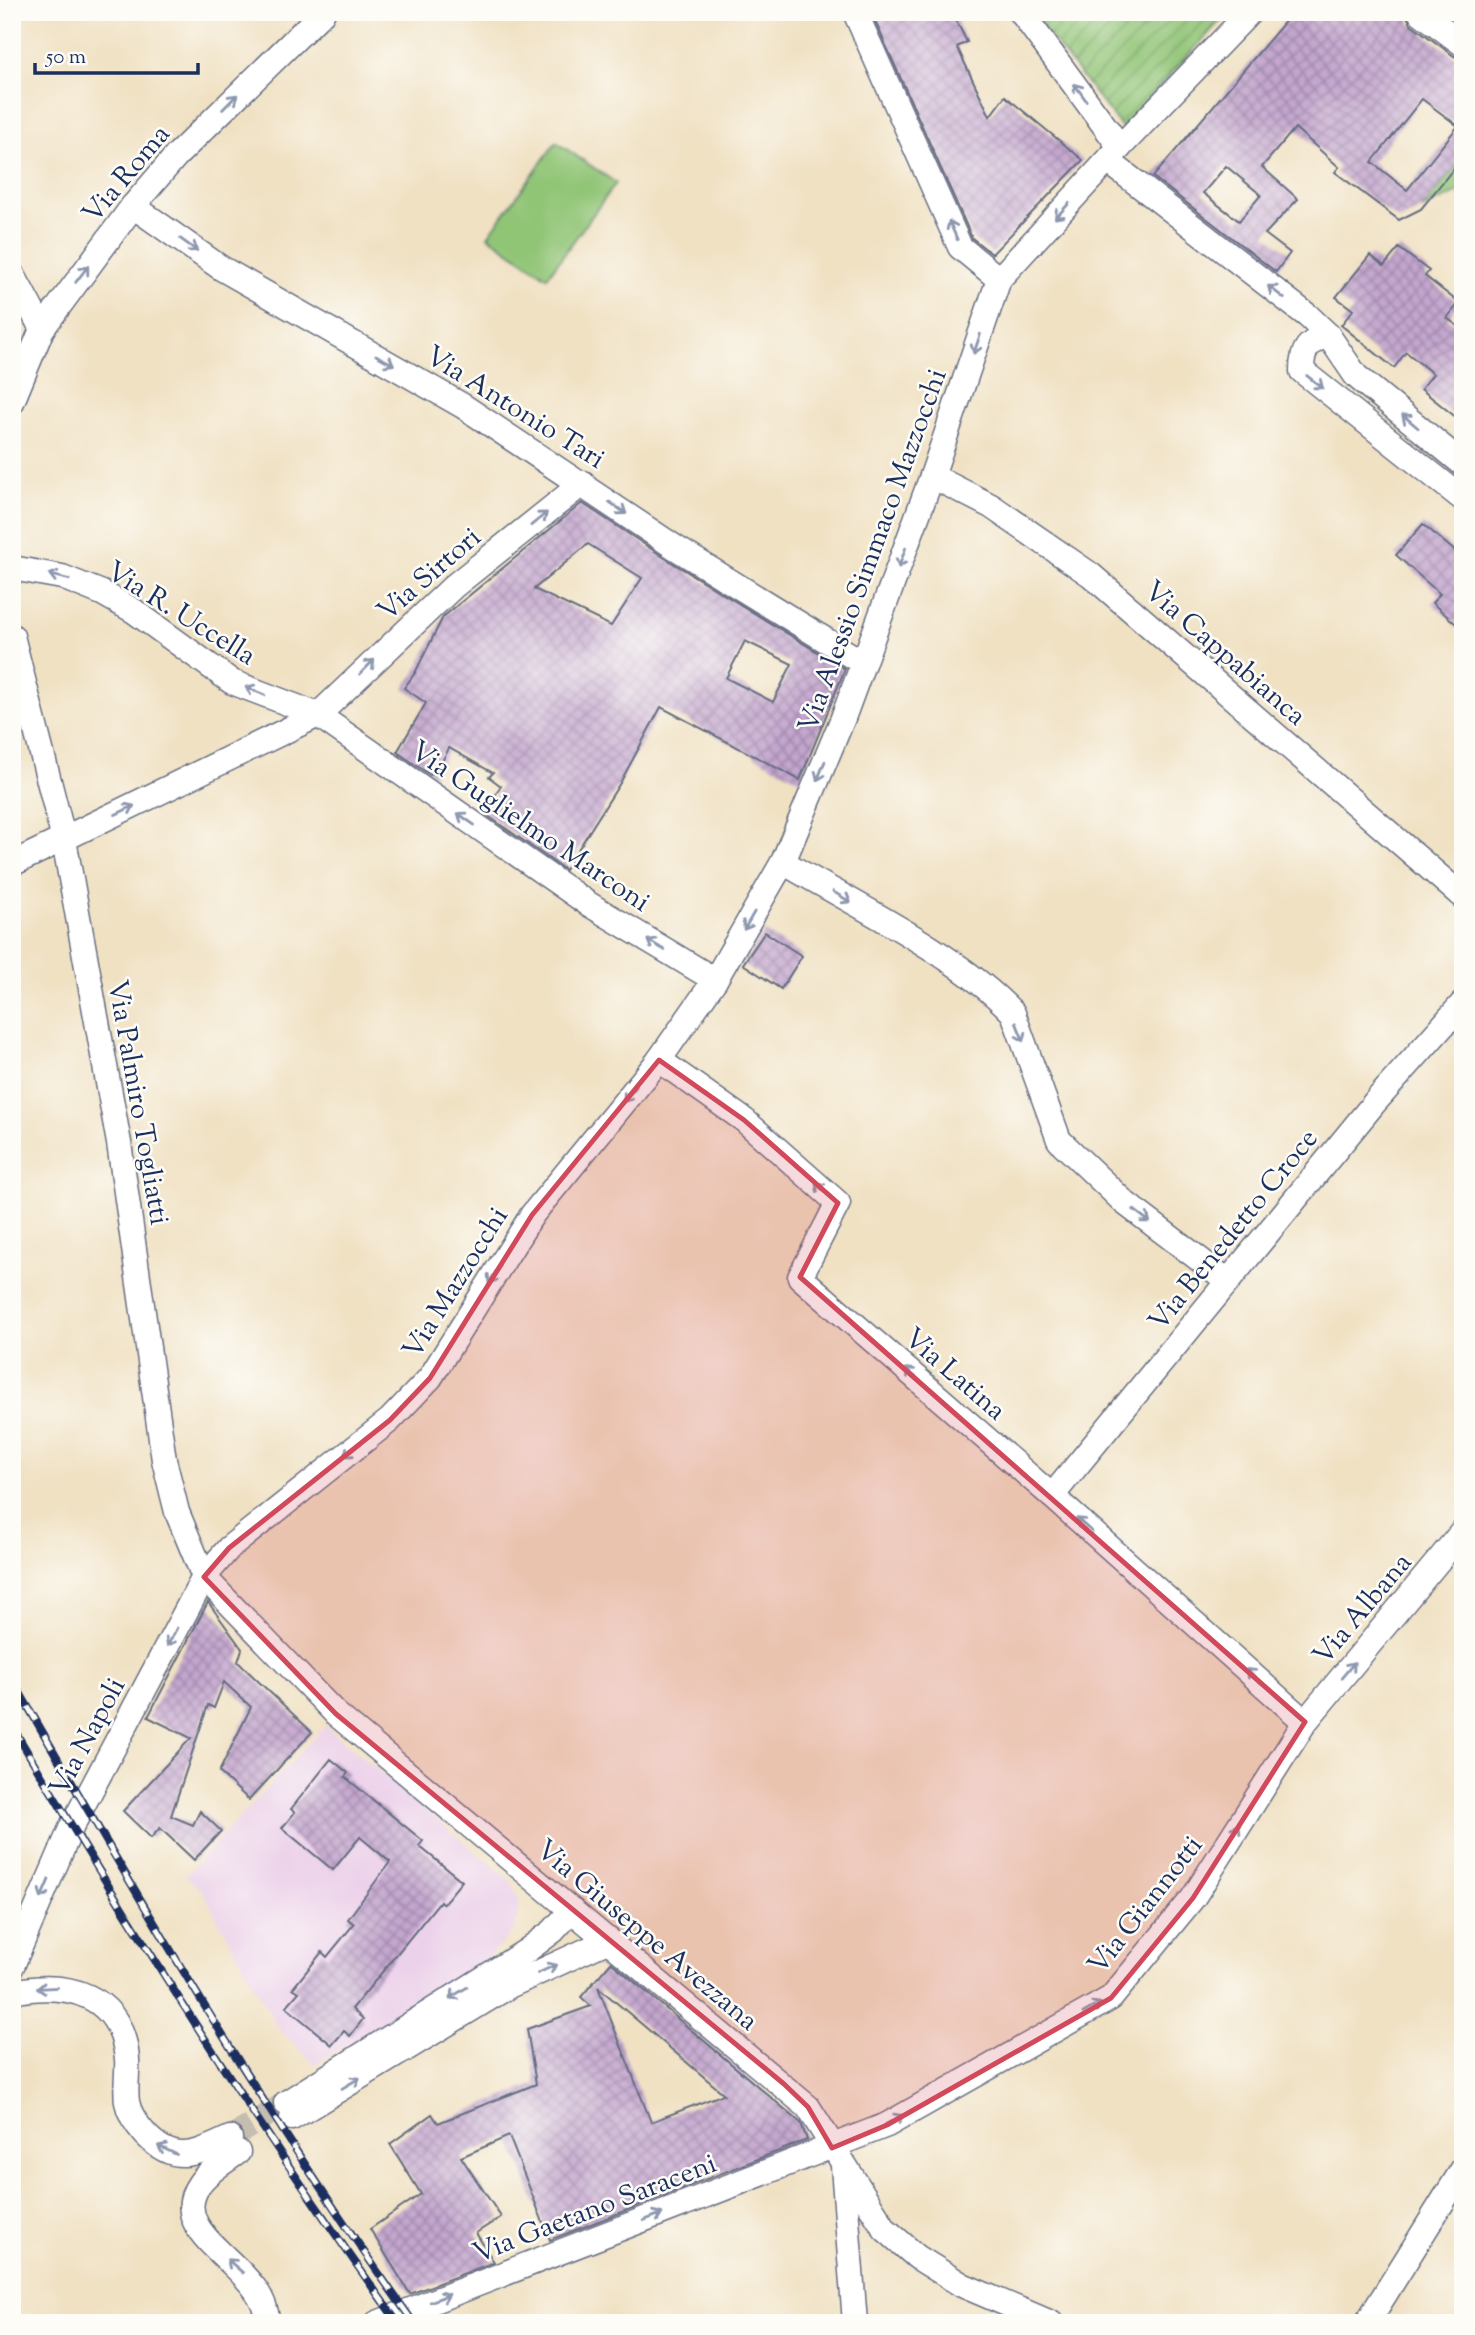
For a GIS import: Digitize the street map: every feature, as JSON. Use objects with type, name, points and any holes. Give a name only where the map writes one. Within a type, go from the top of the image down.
[{"type":"street","name":"Via Roma","points":[[12,401],[41,329],[133,206],[176,156],[323,12]]},
{"type":"street","points":[[855,12],[960,247],[999,279]]},
{"type":"street","points":[[1021,12],[1114,154],[1328,335],[1356,376],[1463,464]]},
{"type":"street","name":"Via Alessio Simmaco Mazzocchi","points":[[715,980],[783,862],[863,663],[932,475],[999,279],[1114,154],[1251,12]]},
{"type":"street","points":[[1420,12],[1463,44]]},
{"type":"street","name":"Via Antonio Tari","points":[[133,206],[221,268],[453,399],[583,483],[676,548],[863,663]]},
{"type":"street","points":[[12,273],[41,329]]},
{"type":"street","points":[[1328,335],[1312,341],[1302,353],[1302,372],[1463,499]]},
{"type":"street","name":"Via Cappabianca","points":[[932,475],[991,506],[1091,575],[1463,897]]},
{"type":"street","name":"Via Sirtori","points":[[12,864],[318,715],[454,586],[583,483]]},
{"type":"street","name":"Via R. Uccella","points":[[12,568],[62,577],[102,593],[134,611],[232,682],[318,715]]},
{"type":"street","name":"Via Palmiro Togliatti","points":[[12,636],[64,840],[119,1143],[164,1460],[177,1512],[204,1577]]},
{"type":"street","name":"Via Guglielmo Marconi","points":[[318,715],[587,903],[715,980]]},
{"type":"street","points":[[783,862],[932,950],[999,998],[1013,1013],[1059,1140],[1125,1203],[1228,1281]]},
{"type":"street","name":"Via Mazzocchi","points":[[204,1577],[229,1548],[390,1420],[430,1378],[532,1215],[659,1060],[715,980]]},
{"type":"street","name":"Via Benedetto Croce","points":[[1052,1496],[1376,1102],[1463,1003]]},
{"type":"street","name":"Via Latina","points":[[659,1060],[744,1120],[838,1203],[800,1277],[1052,1496],[1305,1722]]},
{"type":"street","name":"Via Albana","points":[[1305,1722],[1463,1531]]},
{"type":"street","name":"Via Giuseppe Avezzana","points":[[204,1577],[336,1714],[784,2084],[808,2107],[885,2229],[917,2257],[962,2285],[1051,2323]]},
{"type":"street","name":"Via Napoli","points":[[12,1966],[72,1826],[204,1577]]},
{"type":"street","name":"Via Giannotti","points":[[837,2156],[1111,1998],[1193,1898],[1305,1722]]},
{"type":"street","points":[[572,1910],[553,1931],[525,1952],[289,2111],[511,1985],[609,1940]]},
{"type":"street","points":[[12,1992],[58,1987],[77,1990],[98,2002],[112,2018],[123,2039],[127,2060],[127,2105],[139,2127],[154,2144],[170,2154],[183,2155],[234,2145],[201,2182],[193,2198],[193,2215],[212,2247],[251,2280],[261,2296],[267,2313],[267,2323]]},
{"type":"street","points":[[837,2156],[855,2323]]},
{"type":"street","name":"Via Gaetano Saraceni","points":[[377,2323],[837,2156]]},
{"type":"street","points":[[1367,2323],[1463,2169]]},
{"type":"highlighted area","points":[[659,1060],[744,1120],[838,1203],[800,1277],[1305,1722],[1193,1898],[1111,1998],[887,2125],[832,2148],[808,2107],[784,2084],[336,1714],[204,1577],[229,1548],[390,1420],[430,1378],[532,1215]]},
{"type":"shaded area","points":[[325,1726],[512,1882],[519,1899],[519,1916],[512,1933],[480,1965],[315,2064],[278,2028],[202,1890],[185,1876]]},
{"type":"green space","points":[[1031,12],[1228,12],[1122,128]]},
{"type":"green space","points":[[556,142],[616,183],[547,277],[488,236]]},
{"type":"green space","points":[[1463,157],[1463,190],[1421,209]]},
{"type":"building","points":[[871,12],[952,12],[967,42],[957,47],[990,116],[1005,96],[1083,160],[992,254],[972,238]]},
{"type":"building","points":[[1293,12],[1405,12],[1411,24],[1454,56],[1463,59],[1463,157],[1421,209],[1399,220],[1335,172],[1339,167],[1295,128],[1262,167],[1298,199],[1265,234],[1290,253],[1276,272],[1153,177]],"holes":[[[1422,99],[1458,126],[1407,190],[1372,162]],[[1226,166],[1261,195],[1239,221],[1203,193]]]},
{"type":"building","points":[[1399,248],[1429,271],[1425,276],[1459,303],[1447,318],[1463,330],[1463,423],[1421,389],[1433,374],[1406,352],[1394,368],[1341,325],[1353,310],[1336,297],[1370,255],[1384,266]]},
{"type":"building","points":[[582,503],[668,560],[845,669],[800,780],[661,707],[620,783],[565,870],[484,813],[501,786],[489,777],[493,773],[449,748],[436,773],[430,775],[397,752],[426,703],[404,688],[415,673],[443,617]],"holes":[[[588,544],[642,578],[611,626],[534,589]],[[745,641],[792,664],[773,702],[726,678]]]},
{"type":"building","points":[[1423,524],[1463,558],[1463,630],[1432,603],[1440,594],[1396,555]]},
{"type":"building","points":[[765,932],[802,956],[781,989],[743,964]]},
{"type":"building","points":[[208,1602],[242,1649],[238,1662],[312,1732],[249,1800],[219,1772],[251,1707],[224,1682],[214,1708],[208,1705],[171,1816],[193,1825],[200,1811],[221,1831],[194,1860],[160,1828],[151,1838],[123,1811],[191,1738],[148,1717]]},
{"type":"building","points":[[331,1759],[348,1773],[345,1777],[423,1841],[419,1846],[462,1881],[443,1904],[440,1901],[352,2009],[363,2019],[350,2036],[344,2031],[332,2045],[286,2007],[299,1992],[293,1988],[322,1952],[327,1957],[354,1924],[348,1919],[390,1862],[360,1837],[333,1870],[282,1828],[295,1812],[291,1809]]},
{"type":"building","points":[[611,1962],[801,2123],[807,2140],[550,2240],[509,2136],[461,2157],[501,2217],[476,2233],[494,2262],[410,2294],[370,2229],[421,2194],[390,2144],[432,2114],[438,2123],[536,2084],[527,2029],[591,2006],[581,1997]],"holes":[[[598,1987],[724,2094],[651,2122]]]},
{"type":"tunnel","points":[[230,2138],[286,2103]]},
{"type":"railway","points":[[12,1679],[107,1843],[255,2087],[306,2167],[414,2323]]},
{"type":"railway","points":[[12,1726],[198,2029],[296,2177],[398,2323]]}]
